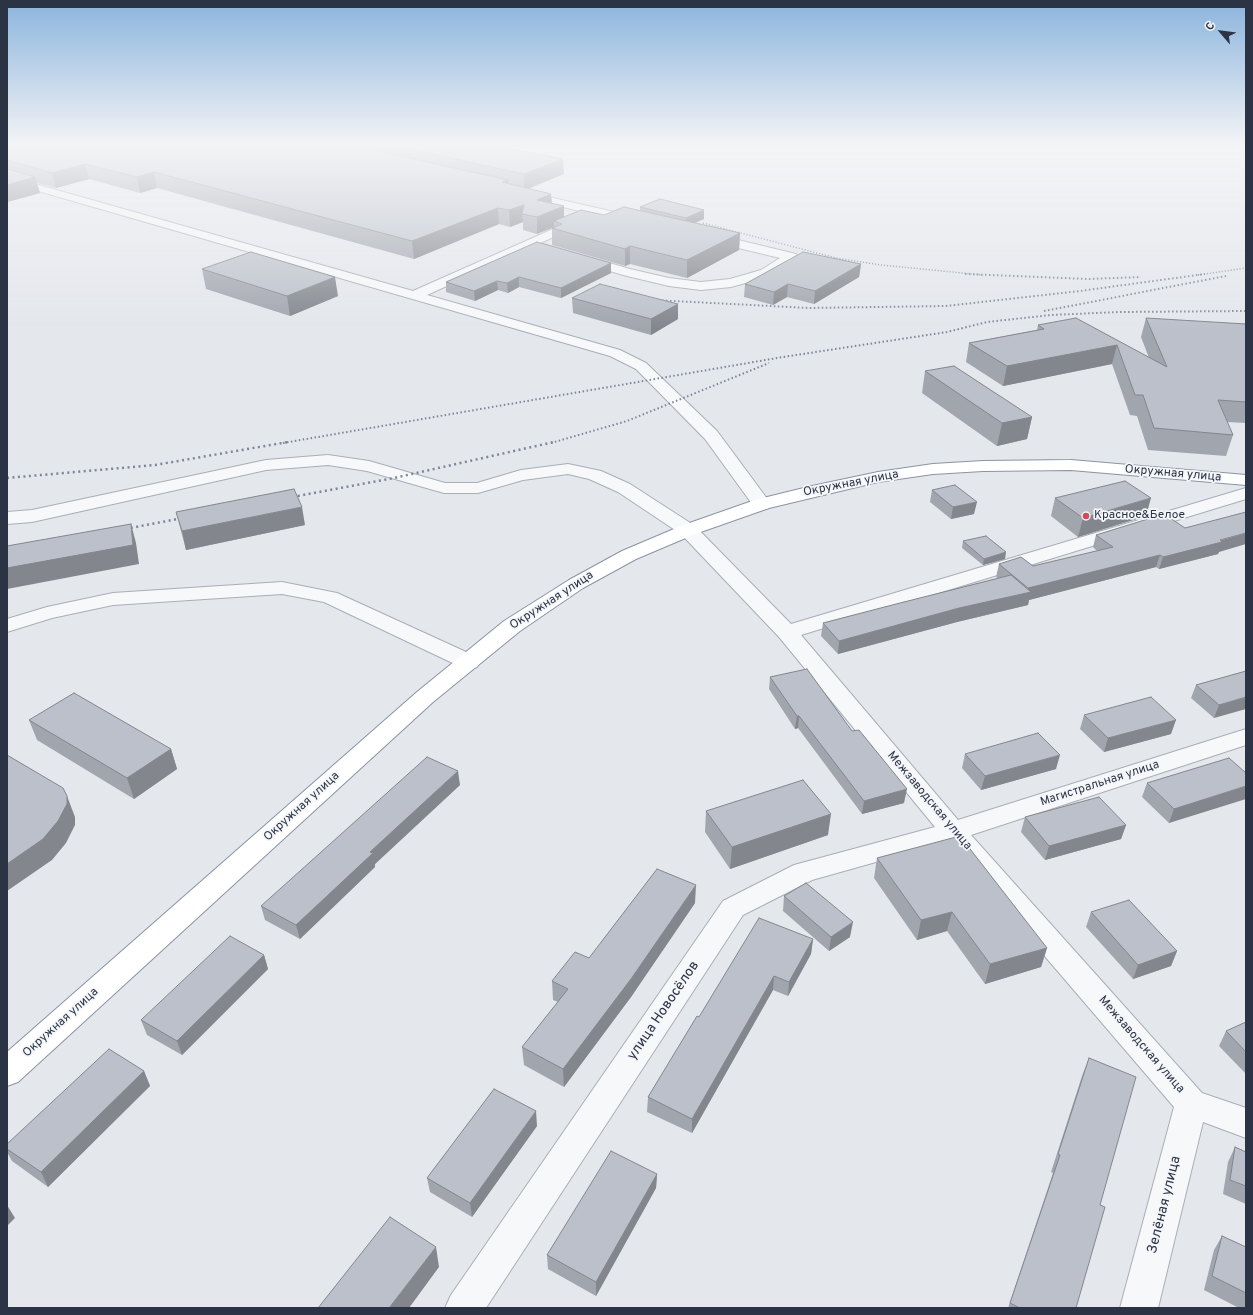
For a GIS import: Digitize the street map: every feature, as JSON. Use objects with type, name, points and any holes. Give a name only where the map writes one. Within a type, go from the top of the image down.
[{"type":"highway","name":"Окружная улица","points":[[7,1072],[425,697],[512,626],[576,584],[629,555],[688,530],[762,504],[812,491],[878,477],[933,469],[983,466],[1071,465],[1246,480]]},
{"type":"street","points":[[103,206],[615,353],[641,366],[711,435],[762,504]]},
{"type":"street","points":[[576,206],[646,223]]},
{"type":"street","points":[[415,295],[600,212]]},
{"type":"street","points":[[529,244],[626,272],[669,282],[701,286],[731,283],[766,273],[792,257],[700,235]]},
{"type":"street","name":"Межзаводская улица","points":[[7,518],[47,513],[266,465],[328,460],[369,466],[444,488],[478,488],[521,475],[568,469],[595,474],[624,488],[688,530],[787,632],[953,831],[1191,1103],[1246,1123]]},
{"type":"street","points":[[787,632],[1246,493]]},
{"type":"street","points":[[7,626],[47,613],[113,599],[282,588],[330,597],[469,662]]},
{"type":"street","name":"Магистральная улица","points":[[953,831],[1246,737]]},
{"type":"street","name":"улица Новосёлов","points":[[464,1308],[733,908],[804,872],[953,831]]},
{"type":"street","name":"Зелёная улица","points":[[1140,1308],[1191,1103]]},
{"type":"building","points":[[283,206],[520,206],[509,210],[498,208],[412,241]]},
{"type":"building","points":[[524,206],[563,206],[537,217],[522,214]]},
{"type":"building","points":[[689,206],[704,210],[686,218],[640,207]]},
{"type":"building","points":[[624,207],[740,233],[687,260],[630,246],[625,249],[552,228],[562,224],[554,221],[581,210],[604,215]]},
{"type":"building","points":[[537,242],[611,263],[561,288],[519,277],[507,283],[497,281],[474,291],[446,282]]},
{"type":"building","points":[[251,252],[335,277],[287,296],[202,269]]},
{"type":"building","points":[[803,252],[861,264],[815,291],[788,284],[774,292],[745,284]]},
{"type":"building","points":[[600,284],[678,304],[651,319],[572,298]]},
{"type":"building","points":[[1076,318],[1167,367],[1146,318],[1246,324],[1246,402],[1218,400],[1233,435],[1154,428],[1143,395],[1135,395],[1117,345],[1007,366],[969,343],[1044,329],[1038,325]]},
{"type":"building","points":[[954,366],[1032,417],[1002,423],[925,371]]},
{"type":"building","points":[[1125,481],[1151,498],[1083,518],[1055,498]]},
{"type":"building","points":[[955,485],[977,502],[953,507],[932,490]]},
{"type":"building","points":[[294,489],[302,507],[182,531],[176,512]]},
{"type":"building","points":[[1246,512],[1246,533],[1220,540],[1222,542],[1163,557],[1160,555],[1028,588],[999,564],[1021,557],[1033,566],[1113,547],[1096,535],[1164,514],[1185,528]]},
{"type":"building","points":[[131,524],[133,545],[7,568],[7,546]]},
{"type":"building","points":[[986,536],[1006,552],[984,559],[963,541]]},
{"type":"building","points":[[1011,575],[1031,592],[959,608],[839,641],[823,623],[900,603]]},
{"type":"building","points":[[807,669],[852,731],[859,730],[907,789],[864,801],[799,716],[797,716],[770,677]]},
{"type":"building","points":[[1246,671],[1246,697],[1219,705],[1196,685]]},
{"type":"building","points":[[74,693],[171,749],[127,778],[29,720]]},
{"type":"building","points":[[1151,697],[1176,720],[1108,738],[1084,715]]},
{"type":"building","points":[[1038,733],[1060,755],[985,776],[965,754]]},
{"type":"building","points":[[7,755],[63,788],[67,796],[67,804],[58,821],[43,839],[7,864]]},
{"type":"building","points":[[427,757],[458,771],[370,852],[373,853],[296,925],[261,906]]},
{"type":"building","points":[[1229,758],[1246,773],[1246,786],[1174,809],[1147,783]]},
{"type":"building","points":[[803,780],[831,814],[732,847],[706,811]]},
{"type":"building","points":[[1099,797],[1126,825],[1049,846],[1025,817]]},
{"type":"building","points":[[960,836],[1047,948],[990,964],[952,912],[921,920],[877,858]]},
{"type":"building","points":[[657,869],[696,885],[631,979],[563,1069],[522,1047],[568,989],[552,981],[575,952],[589,958]]},
{"type":"building","points":[[806,883],[853,922],[831,937],[784,896]]},
{"type":"building","points":[[1129,900],[1177,951],[1138,965],[1091,912]]},
{"type":"building","points":[[759,918],[813,939],[789,982],[774,976],[692,1119],[648,1097]]},
{"type":"building","points":[[230,936],[264,955],[177,1041],[141,1020]]},
{"type":"building","points":[[1246,1022],[1246,1052],[1226,1031]]},
{"type":"building","points":[[109,1049],[144,1071],[41,1172],[7,1149],[7,1144]]},
{"type":"building","points":[[1089,1058],[1136,1077],[1100,1205],[1105,1207],[1076,1308],[1020,1308],[1010,1303],[1060,1155],[1058,1154]]},
{"type":"building","points":[[494,1089],[536,1111],[470,1203],[427,1178]]},
{"type":"building","points":[[1235,1147],[1246,1152],[1246,1186],[1230,1180]]},
{"type":"building","points":[[611,1151],[657,1174],[596,1282],[547,1255]]},
{"type":"building","points":[[390,1217],[436,1247],[389,1308],[318,1308]]},
{"type":"building","points":[[1222,1236],[1246,1247],[1246,1293],[1212,1276]]},
{"type":"railway","points":[[703,223],[836,258],[881,265],[978,275]]},
{"type":"railway","points":[[1203,274],[1246,268]]},
{"type":"railway","points":[[965,274],[978,275]]},
{"type":"railway","points":[[654,300],[809,308],[946,306],[1080,291],[1203,274]]},
{"type":"railway","points":[[1198,275],[1203,274]]},
{"type":"railway","points":[[978,275],[1088,279],[1141,277]]},
{"type":"railway","points":[[978,275],[983,275]]},
{"type":"railway","points":[[1044,311],[1226,276]]},
{"type":"railway","points":[[283,443],[783,357],[947,332],[987,322],[1051,315],[1119,312],[1246,311]]},
{"type":"railway","points":[[551,443],[627,421],[769,363]]},
{"type":"railway","points":[[7,478],[155,465],[288,442]]},
{"type":"railway","points":[[287,498],[394,478],[554,442]]},
{"type":"railway","points":[[120,530],[188,517]]},
{"type":"place","name":"Красное&Белое","points":[[1086,516]]}]
